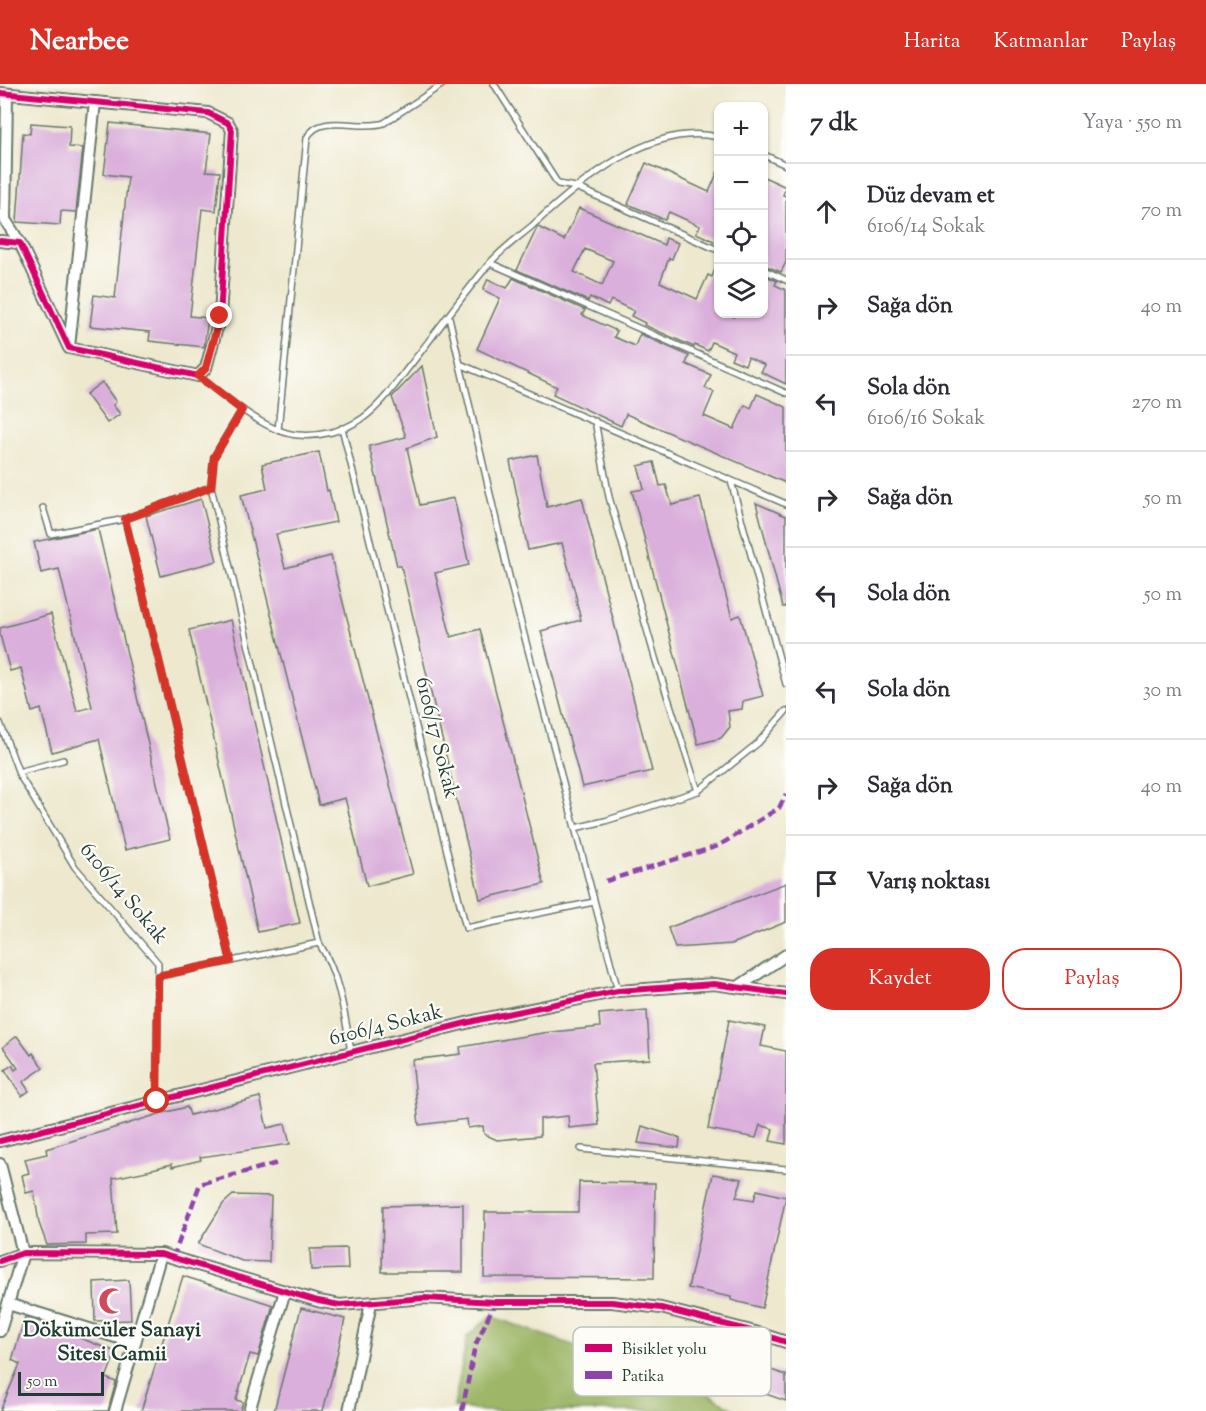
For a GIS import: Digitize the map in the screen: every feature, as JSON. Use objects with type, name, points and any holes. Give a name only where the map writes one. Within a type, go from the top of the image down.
[{"type":"street","points":[[3,93],[208,113],[228,123],[232,130],[220,316],[206,368],[198,376],[69,348],[20,243],[2,216],[3,93]]},
{"type":"street","points":[[69,348],[94,102]]},
{"type":"street","points":[[0,241],[20,243]]},
{"type":"street","points":[[738,987],[786,955]]},
{"type":"street","name":"6106/4 Sokak","points":[[0,1141],[478,1020],[618,991],[714,984],[786,994]]},
{"type":"street","points":[[0,1164],[23,1254],[0,1332]]},
{"type":"street","points":[[0,1261],[23,1254],[161,1254],[340,1305],[424,1298],[495,1302],[612,1302],[661,1308],[735,1327]]},
{"type":"street","points":[[115,1411],[161,1254]]},
{"type":"street","points":[[249,1411],[285,1291]]},
{"type":"street","points":[[349,1411],[371,1303]]},
{"type":"street","points":[[8,1304],[135,1342]]},
{"type":"street","points":[[771,1337],[786,1342]]},
{"type":"lane","points":[[278,430],[307,138],[312,129],[323,124],[374,125],[384,123],[443,84]]},
{"type":"lane","points":[[494,84],[551,176],[562,186],[576,187],[714,248]]},
{"type":"lane","points":[[198,376],[242,410],[278,430],[296,435],[320,435],[342,429],[363,418],[384,399],[490,262],[576,187],[609,164],[647,145],[688,134],[714,137]]},
{"type":"lane","points":[[766,156],[786,165]]},
{"type":"lane","points":[[490,262],[786,393]]},
{"type":"lane","points":[[768,272],[786,280]]},
{"type":"lane","points":[[449,316],[512,589],[618,991]]},
{"type":"lane","points":[[460,364],[786,504]]},
{"type":"lane","points":[[242,410],[214,457],[211,487],[319,943],[327,955],[334,975],[345,1014],[351,1052]]},
{"type":"lane","points":[[595,421],[613,508],[656,661],[698,790]]},
{"type":"lane","name":"6106/17 Sokak","points":[[342,429],[466,928],[594,902]]},
{"type":"lane","points":[[731,481],[786,684]]},
{"type":"lane","points":[[43,508],[51,534],[125,519],[211,487]]},
{"type":"lane","points":[[125,519],[231,961]]},
{"type":"lane","points":[[575,828],[605,821],[698,790],[758,743],[786,711]]},
{"type":"lane","name":"6106/14 Sokak","points":[[0,723],[18,772],[75,867],[158,963],[157,1101]]},
{"type":"lane","points":[[18,772],[63,760]]},
{"type":"lane","points":[[158,976],[319,943]]},
{"type":"lane","points":[[581,1149],[786,1169]]},
{"type":"green space","points":[[490,1316],[573,1345],[573,1396],[712,1396],[736,1411],[484,1411],[454,1407],[467,1337]]},
{"type":"building","points":[[31,123],[70,126],[69,147],[83,148],[76,212],[61,211],[60,225],[17,222],[23,133],[30,134]]},
{"type":"building","points":[[110,123],[211,134],[206,171],[220,172],[216,211],[202,209],[190,316],[208,318],[204,347],[149,341],[150,332],[90,326],[94,295],[115,298],[128,177],[104,174]]},
{"type":"building","points":[[646,163],[709,192],[714,180],[714,241],[696,233],[700,226],[669,212],[665,220],[628,204]]},
{"type":"building","points":[[768,179],[786,187],[783,195],[786,196],[786,262],[781,272],[768,267]]},
{"type":"building","points":[[579,208],[664,245],[666,238],[678,243],[672,259],[669,258],[660,282],[697,299],[708,275],[712,277],[714,272],[714,318],[768,318],[768,277],[777,281],[775,285],[786,290],[786,384],[761,372],[765,365],[748,357],[745,365],[731,359],[734,352],[712,342],[708,351],[695,345],[694,347],[644,325],[645,323],[631,316],[634,311],[611,300],[608,306],[590,297],[588,301],[517,270],[538,227],[564,240]],"holes":[[[585,249],[613,261],[602,285],[574,272]]]},
{"type":"building","points":[[513,278],[585,310],[582,315],[617,331],[614,337],[635,346],[640,334],[689,356],[686,364],[711,375],[705,388],[714,392],[704,416],[734,429],[745,405],[751,408],[757,394],[786,407],[786,483],[626,414],[621,426],[553,394],[557,387],[477,349],[500,298],[483,290],[488,279],[507,288]]},
{"type":"building","points":[[422,366],[437,437],[407,448],[420,505],[454,498],[469,565],[435,573],[451,637],[480,629],[544,884],[480,899],[401,566],[397,566],[369,446],[406,437],[392,397]]},
{"type":"building","points":[[102,382],[116,402],[113,405],[120,414],[107,423],[86,394]]},
{"type":"building","points":[[319,452],[336,522],[276,534],[285,568],[331,556],[413,874],[367,886],[345,798],[319,805],[241,495],[267,489],[262,464]]},
{"type":"building","points":[[537,455],[547,507],[582,498],[652,771],[582,787],[541,631],[581,620],[577,600],[562,543],[528,550],[510,461]]},
{"type":"building","points":[[654,462],[660,486],[666,485],[672,505],[700,498],[732,618],[740,615],[763,696],[743,701],[742,709],[728,711],[730,727],[721,738],[698,744],[632,491],[644,489],[638,466]]},
{"type":"building","points":[[201,499],[217,561],[161,576],[146,516]]},
{"type":"building","points":[[756,503],[786,516],[786,607],[783,607]]},
{"type":"building","points":[[98,529],[170,839],[125,850],[99,739],[52,752],[41,709],[32,712],[21,668],[10,671],[0,635],[0,628],[51,614],[77,711],[92,707],[59,569],[41,573],[34,542]]},
{"type":"building","points":[[231,620],[300,923],[258,932],[189,630]]},
{"type":"building","points":[[786,883],[786,922],[732,944],[675,948],[668,928]]},
{"type":"building","points":[[647,1010],[650,1059],[593,1063],[599,1125],[569,1128],[568,1116],[540,1119],[540,1136],[497,1140],[484,1134],[483,1126],[468,1128],[467,1119],[419,1125],[412,1060],[461,1054],[460,1047],[543,1033],[600,1027],[599,1014]]},
{"type":"building","points":[[729,1020],[765,1027],[761,1046],[786,1051],[786,1144],[770,1141],[773,1129],[760,1125],[756,1138],[708,1129]]},
{"type":"building","points":[[17,1036],[43,1068],[23,1082],[29,1091],[22,1096],[5,1070],[12,1065],[15,1070],[18,1068],[3,1047]]},
{"type":"building","points":[[260,1097],[267,1128],[285,1124],[290,1144],[200,1157],[201,1160],[172,1167],[172,1164],[113,1178],[117,1234],[86,1235],[86,1244],[47,1245],[39,1223],[34,1191],[26,1193],[22,1175],[29,1173],[25,1159],[47,1154],[46,1149],[159,1114],[187,1107],[190,1115]]},
{"type":"building","points":[[642,1126],[680,1138],[679,1148],[638,1143]]},
{"type":"building","points":[[713,1174],[742,1179],[736,1197],[754,1200],[757,1190],[786,1197],[762,1308],[731,1300],[731,1297],[688,1288]]},
{"type":"building","points":[[579,1182],[655,1183],[654,1278],[484,1277],[485,1212],[578,1212]]},
{"type":"building","points":[[233,1195],[271,1196],[269,1262],[242,1261],[198,1244],[223,1204]]},
{"type":"building","points":[[463,1204],[463,1272],[382,1272],[383,1206]]},
{"type":"building","points":[[347,1248],[348,1269],[311,1270],[310,1249]]},
{"type":"building","points":[[183,1276],[273,1305],[258,1356],[250,1354],[236,1400],[243,1402],[240,1411],[141,1411]]},
{"type":"building","name":"Dökümcüler Sanayi Sitesi Camii","points":[[129,1280],[131,1320],[95,1321],[94,1282]]},
{"type":"building","points":[[301,1308],[345,1319],[333,1373],[323,1411],[274,1411]]},
{"type":"building","points":[[25,1317],[76,1333],[75,1336],[116,1352],[106,1378],[116,1382],[108,1411],[0,1411],[20,1364],[12,1360]]},
{"type":"building","points":[[771,1370],[786,1375],[786,1401],[771,1396]]},
{"type":"marked path","points":[[606,881],[718,846],[779,808],[786,794]]},
{"type":"marked path","points":[[173,1258],[200,1184],[278,1163]]},
{"type":"marked path","points":[[462,1411],[475,1346],[495,1302]]},
{"type":"cycle path","points":[[0,93],[208,113],[228,123],[232,130],[220,316],[206,368],[198,376],[69,348],[20,243],[0,241]]},
{"type":"cycle path","points":[[0,1141],[478,1020],[618,991],[714,984],[786,994]]},
{"type":"cycle path","points":[[0,1261],[23,1253],[161,1254],[318,1301],[340,1305],[424,1298],[495,1302],[612,1302],[661,1308],[735,1327]]},
{"type":"cycle path","points":[[771,1337],[786,1342]]},
{"type":"place","name":"Dökümcüler Sanayi Sitesi Camii","points":[[112,1301]]},
{"type":"route","points":[[157,1101],[158,976],[231,961],[125,519],[211,487],[214,457],[242,410],[198,376],[206,368],[220,316]]}]
